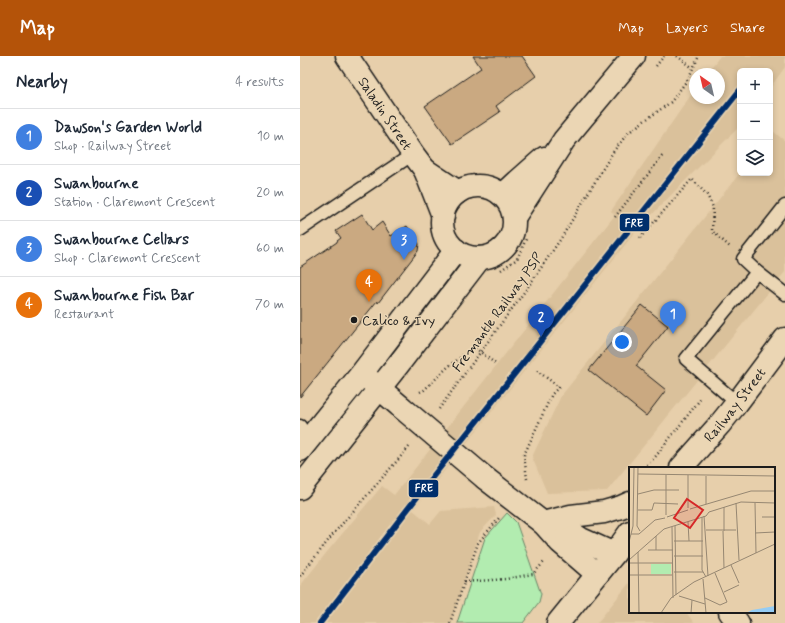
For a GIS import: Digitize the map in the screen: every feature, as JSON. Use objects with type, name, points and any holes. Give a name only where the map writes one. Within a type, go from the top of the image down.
[{"type":"main road","name":"Saladin Street","points":[[347,56],[419,162],[443,216]]},
{"type":"main road","points":[[515,216],[564,140],[634,56]]},
{"type":"main road","points":[[504,195],[564,140]]},
{"type":"main road","name":"Saladin Street","points":[[419,162],[458,192]]},
{"type":"main road","points":[[469,186],[481,186],[493,188],[504,195],[511,204],[515,216],[514,228],[510,240],[503,249],[492,256],[472,258],[463,255],[449,244],[444,235],[442,226],[443,216],[446,206],[451,198],[458,192],[469,186]]},
{"type":"main road","points":[[303,439],[362,373],[456,250]]},
{"type":"main road","points":[[300,488],[380,388],[480,258]]},
{"type":"main road","name":"Railway Street","points":[[682,467],[737,403],[785,338]]},
{"type":"main road","points":[[362,373],[380,388],[409,400],[485,478],[544,523],[560,542],[597,574]]},
{"type":"main road","points":[[544,523],[571,516],[604,512],[629,503]]},
{"type":"main road","points":[[544,523],[568,530],[581,539],[614,554]]},
{"type":"main road","points":[[558,623],[629,533]]},
{"type":"main road","points":[[731,613],[738,623]]},
{"type":"lane","points":[[300,230],[419,162]]},
{"type":"lane","points":[[785,206],[743,260],[785,294]]},
{"type":"lane","points":[[737,403],[686,359],[758,272]]},
{"type":"path","points":[[677,56],[693,68]]},
{"type":"path","name":"Fremantle Railway PSP","points":[[693,68],[699,56]]},
{"type":"path","name":"Fremantle Railway PSP","points":[[435,415],[560,240],[613,152],[628,133],[671,102],[689,77]]},
{"type":"path","points":[[615,217],[663,155]]},
{"type":"path","points":[[640,238],[692,179],[707,195],[713,207],[712,231],[743,260]]},
{"type":"path","points":[[409,400],[424,390],[448,367],[474,347],[498,365]]},
{"type":"path","points":[[527,482],[524,455],[552,394],[559,387],[536,370]]},
{"type":"path","points":[[645,467],[656,456],[714,383]]},
{"type":"path","points":[[300,576],[335,532],[411,445]]},
{"type":"path","points":[[450,623],[478,543],[514,500]]},
{"type":"path","points":[[464,582],[506,579],[533,574],[560,542]]},
{"type":"shaded area","points":[[720,56],[785,56],[785,67],[773,84],[773,68],[737,68],[737,129],[636,231],[413,510],[430,524],[441,511],[494,507],[496,515],[480,532],[450,623],[300,623],[300,586],[382,486],[394,495],[615,215],[611,211],[689,98],[689,104],[725,104],[725,68],[711,68]]},
{"type":"shaded area","points":[[774,132],[785,141],[785,272],[607,491],[547,493],[532,457],[561,396],[738,176],[773,176]]},
{"type":"shaded area","points":[[629,583],[629,613],[687,613],[694,623],[597,623]]},
{"type":"green space","points":[[507,513],[516,522],[541,594],[539,602],[523,623],[457,623],[485,538]]},
{"type":"building","points":[[473,56],[522,56],[536,76],[496,106],[500,112],[452,144],[425,106],[481,68]]},
{"type":"building","points":[[362,214],[372,230],[382,222],[391,236],[407,226],[419,244],[418,251],[378,303],[377,301],[300,397],[300,267],[337,242],[341,238],[336,231]]},
{"type":"building","points":[[642,305],[668,326],[636,366],[666,390],[646,416],[589,370]]},
{"type":"transit line","name":"FRE","points":[[320,623],[434,475],[737,94]]},
{"type":"place","name":"Swanbourne Cellars","points":[[404,260]]},
{"type":"place","name":"Swanbourne Fish Bar","points":[[369,302]]},
{"type":"place","name":"Calico & Ivy","points":[[354,320]]},
{"type":"place","name":"Dawson's Garden World","points":[[673,334]]},
{"type":"place","name":"Swanbourne","points":[[541,337]]}]
